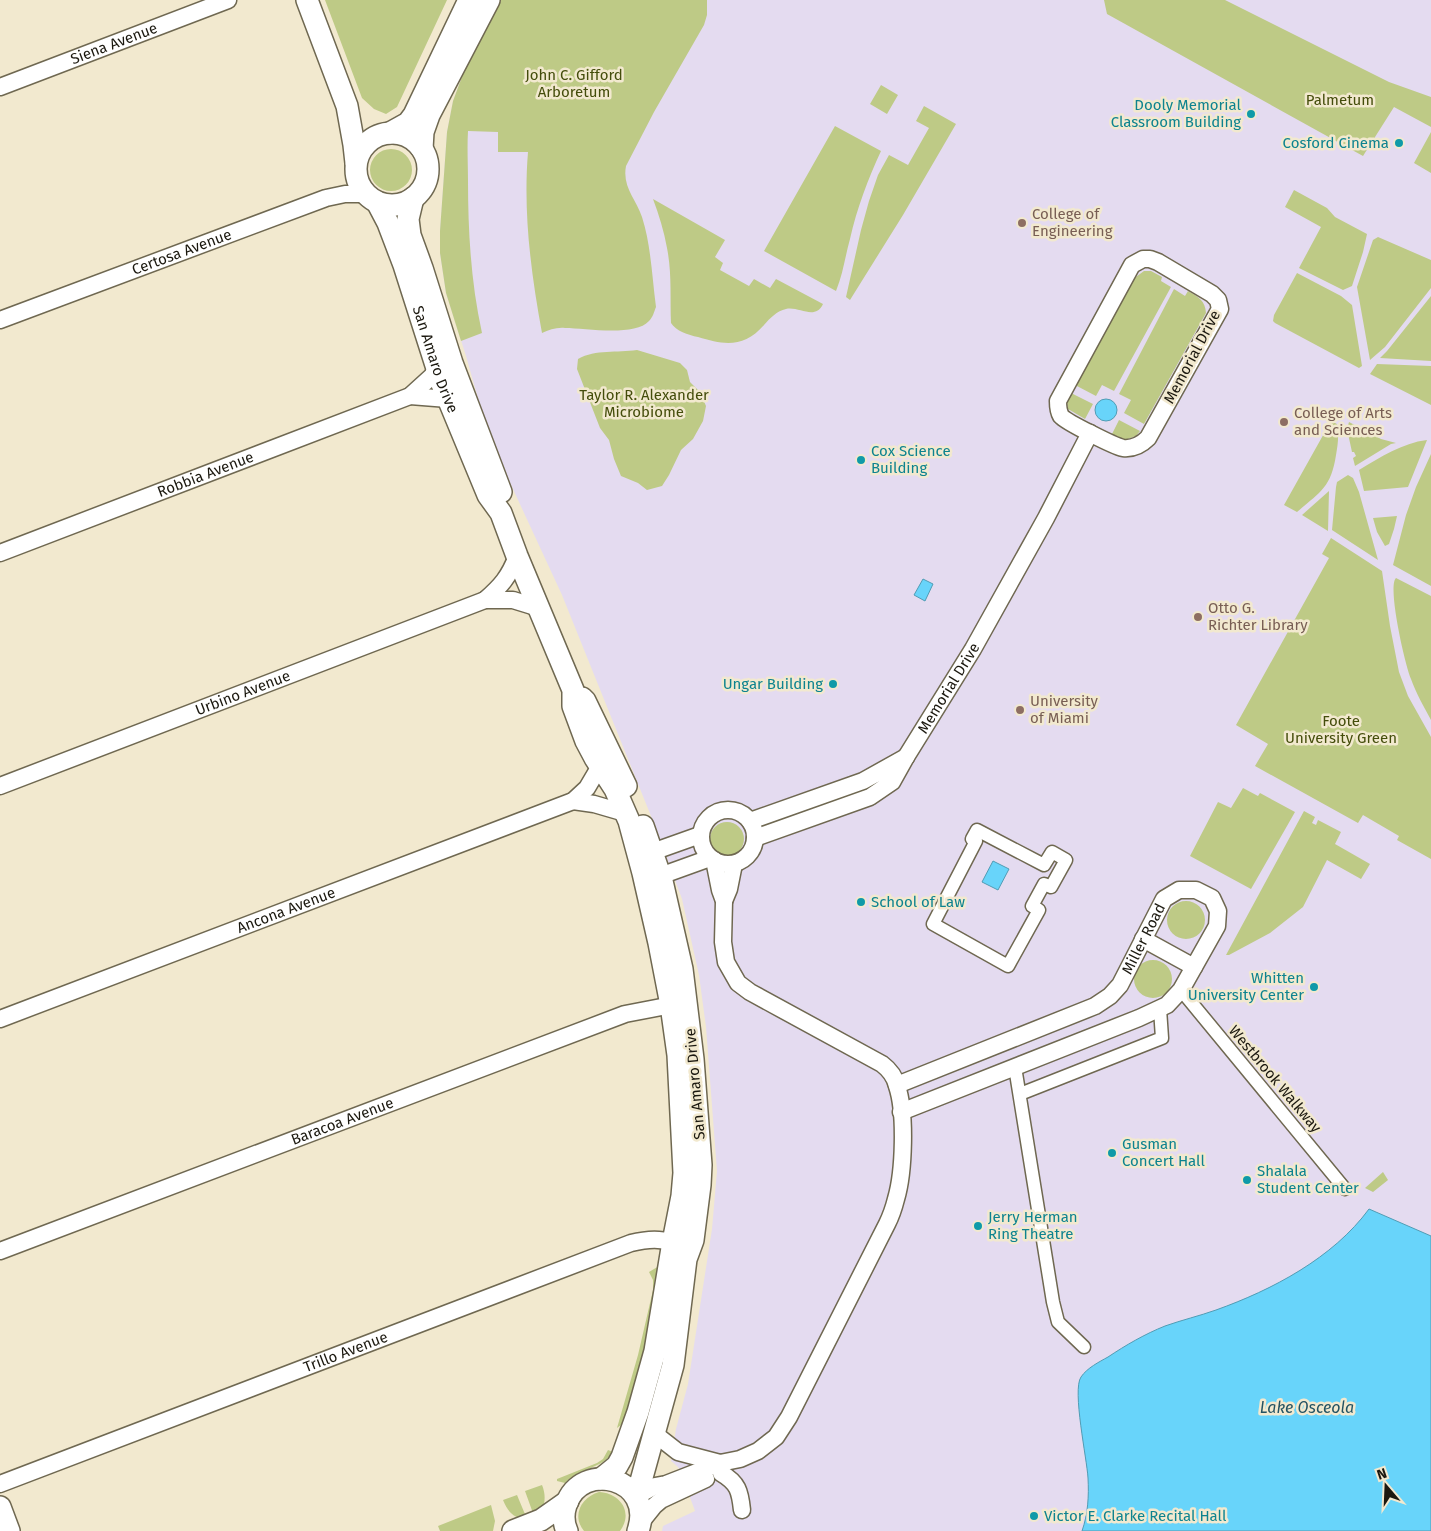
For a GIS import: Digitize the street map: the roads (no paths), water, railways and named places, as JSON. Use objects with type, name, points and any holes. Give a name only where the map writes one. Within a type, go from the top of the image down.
[{"type":"street","name":"Siena Avenue","points":[[0,87],[228,0]]},
{"type":"street","points":[[307,0],[347,106],[354,145],[356,179],[371,198],[384,204],[398,205],[413,198],[424,187],[428,164],[422,149],[423,132],[429,114],[489,0]]},
{"type":"street","points":[[356,163],[362,149],[372,138],[408,123],[414,115],[469,0]]},
{"type":"street","points":[[347,106],[364,124],[385,134],[400,134],[408,137],[422,149]]},
{"type":"street","name":"Certosa Avenue","points":[[0,320],[326,198],[345,194],[371,198]]},
{"type":"street","name":"San Amaro Drive","points":[[371,198],[388,222],[404,264],[436,370],[488,495],[501,513],[573,690],[574,706],[586,741],[615,789],[646,855]]},
{"type":"street","name":"San Amaro Drive","points":[[413,198],[408,219],[410,235],[447,348],[501,492],[501,513]]},
{"type":"street","name":"Memorial Drive","points":[[1143,259],[1150,259],[1212,294],[1218,300],[1220,309],[1148,438],[1142,444],[1124,448],[1090,433],[1062,418],[1058,410],[1058,401],[1132,265],[1143,259]]},
{"type":"street","points":[[429,345],[443,362],[446,371],[451,376],[458,378]]},
{"type":"street","name":"Robbia Avenue","points":[[0,552],[410,396],[436,370]]},
{"type":"street","name":"Robbia Avenue","points":[[410,396],[448,399]]},
{"type":"street","name":"Memorial Drive","points":[[755,838],[870,797],[892,782],[973,649],[1046,518],[1090,433]]},
{"type":"street","name":"Urbino Avenue","points":[[0,786],[485,600],[502,586],[517,556]]},
{"type":"street","name":"Urbino Avenue","points":[[485,600],[513,600],[539,608]]},
{"type":"street","name":"San Amaro Drive","points":[[573,690],[585,701],[630,795],[653,879],[679,1003],[693,1059],[701,1165],[693,1240],[686,1259],[673,1365],[655,1434],[636,1495]]},
{"type":"street","name":"Memorial Drive","points":[[750,820],[864,781],[906,757]]},
{"type":"street","name":"Ancona Avenue","points":[[0,1019],[573,801],[587,788],[600,766]]},
{"type":"street","points":[[573,801],[594,804],[625,813]]},
{"type":"street","points":[[653,879],[712,859],[727,864],[734,864],[744,859],[750,852],[755,838],[750,820],[736,811],[720,811],[707,820],[702,827],[700,835],[701,844],[712,859],[724,901]]},
{"type":"street","points":[[977,830],[1044,865],[1052,852],[1066,860],[1051,887],[1044,884],[1032,906],[1039,910],[1008,966],[933,924],[976,841],[972,839],[977,830]]},
{"type":"street","points":[[646,855],[700,835]]},
{"type":"street","points":[[640,1526],[654,1506],[661,1500],[720,1468],[758,1451],[771,1442],[788,1417],[890,1216],[900,1182],[901,1112],[897,1085],[888,1068],[750,992],[738,983],[729,969],[724,955],[722,923],[724,901],[729,889],[734,864]]},
{"type":"street","name":"Miller Road","points":[[897,1085],[1095,1006],[1110,996],[1120,985],[1164,899],[1179,890],[1196,890],[1212,898],[1218,911],[1218,926],[1181,990],[1167,1006],[901,1112]]},
{"type":"street","points":[[1143,939],[1194,967]]},
{"type":"street","name":"Westbrook Walkway","points":[[1181,990],[1345,1189]]},
{"type":"street","name":"San Amaro Drive","points":[[568,1500],[584,1483],[600,1479],[613,1470],[620,1461],[638,1412],[655,1351],[682,1196],[684,1173],[678,1054],[679,1003]]},
{"type":"street","name":"Baracoa Avenue","points":[[0,1251],[625,1014],[679,1003]]},
{"type":"street","points":[[1020,1094],[1162,1038],[1160,1008]]},
{"type":"street","points":[[1016,1067],[1053,1302],[1058,1322],[1084,1347]]},
{"type":"street","name":"Trillo Avenue","points":[[0,1484],[631,1243],[653,1240],[673,1242]]},
{"type":"street","points":[[673,1242],[686,1259]]},
{"type":"street","points":[[655,1434],[678,1452],[720,1468],[733,1481],[740,1493],[742,1510]]},
{"type":"street","points":[[636,1495],[655,1486],[720,1468]]},
{"type":"street","points":[[600,1479],[615,1480],[636,1495],[640,1505],[640,1526]]},
{"type":"street","points":[[513,1531],[541,1520],[568,1500]]},
{"type":"street","points":[[567,1531],[564,1524],[564,1512],[568,1500]]},
{"type":"street","points":[[0,1507],[9,1531]]},
{"type":"water","points":[[1106,399],[1114,402],[1117,410],[1114,418],[1106,421],[1098,418],[1095,410],[1098,402]]},
{"type":"water","points":[[923,579],[933,584],[925,601],[914,595]]},
{"type":"water","points":[[993,861],[1009,869],[998,890],[982,882]]},
{"type":"water","name":"Lake Osceola","points":[[1369,1209],[1431,1236],[1431,1531],[1082,1531],[1087,1512],[1088,1478],[1078,1396],[1081,1377],[1097,1363],[1150,1333],[1165,1326],[1237,1302],[1280,1282],[1320,1257],[1338,1243]]},
{"type":"place","name":"Dooly Memorial Classroom Building","points":[[1251,114]]},
{"type":"place","name":"Cosford Cinema","points":[[1399,143]]},
{"type":"place","name":"College of Engineering","points":[[1022,223]]},
{"type":"place","name":"College of Arts and Sciences","points":[[1284,422]]},
{"type":"place","name":"Cox Science Building","points":[[861,460]]},
{"type":"place","name":"Otto G. Richter Library","points":[[1198,617]]},
{"type":"place","name":"Ungar Building","points":[[833,684]]},
{"type":"place","name":"University of Miami","points":[[1020,710]]},
{"type":"place","name":"School of Law","points":[[861,902]]},
{"type":"place","name":"Whitten University Center","points":[[1314,987]]},
{"type":"place","name":"Gusman Concert Hall","points":[[1112,1153]]},
{"type":"place","name":"Shalala Student Center","points":[[1247,1180]]},
{"type":"place","name":"Jerry Herman Ring Theatre","points":[[978,1226]]},
{"type":"place","name":"Victor E. Clarke Recital Hall","points":[[1034,1516]]},
{"type":"park label","name":"John C. Gifford Arboretum","points":[[574,84]]},
{"type":"park label","name":"Palmetum","points":[[1340,100]]},
{"type":"park label","name":"Taylor R. Alexander Microbiome","points":[[644,404]]},
{"type":"park label","name":"Foote University Green","points":[[1341,730]]}]
